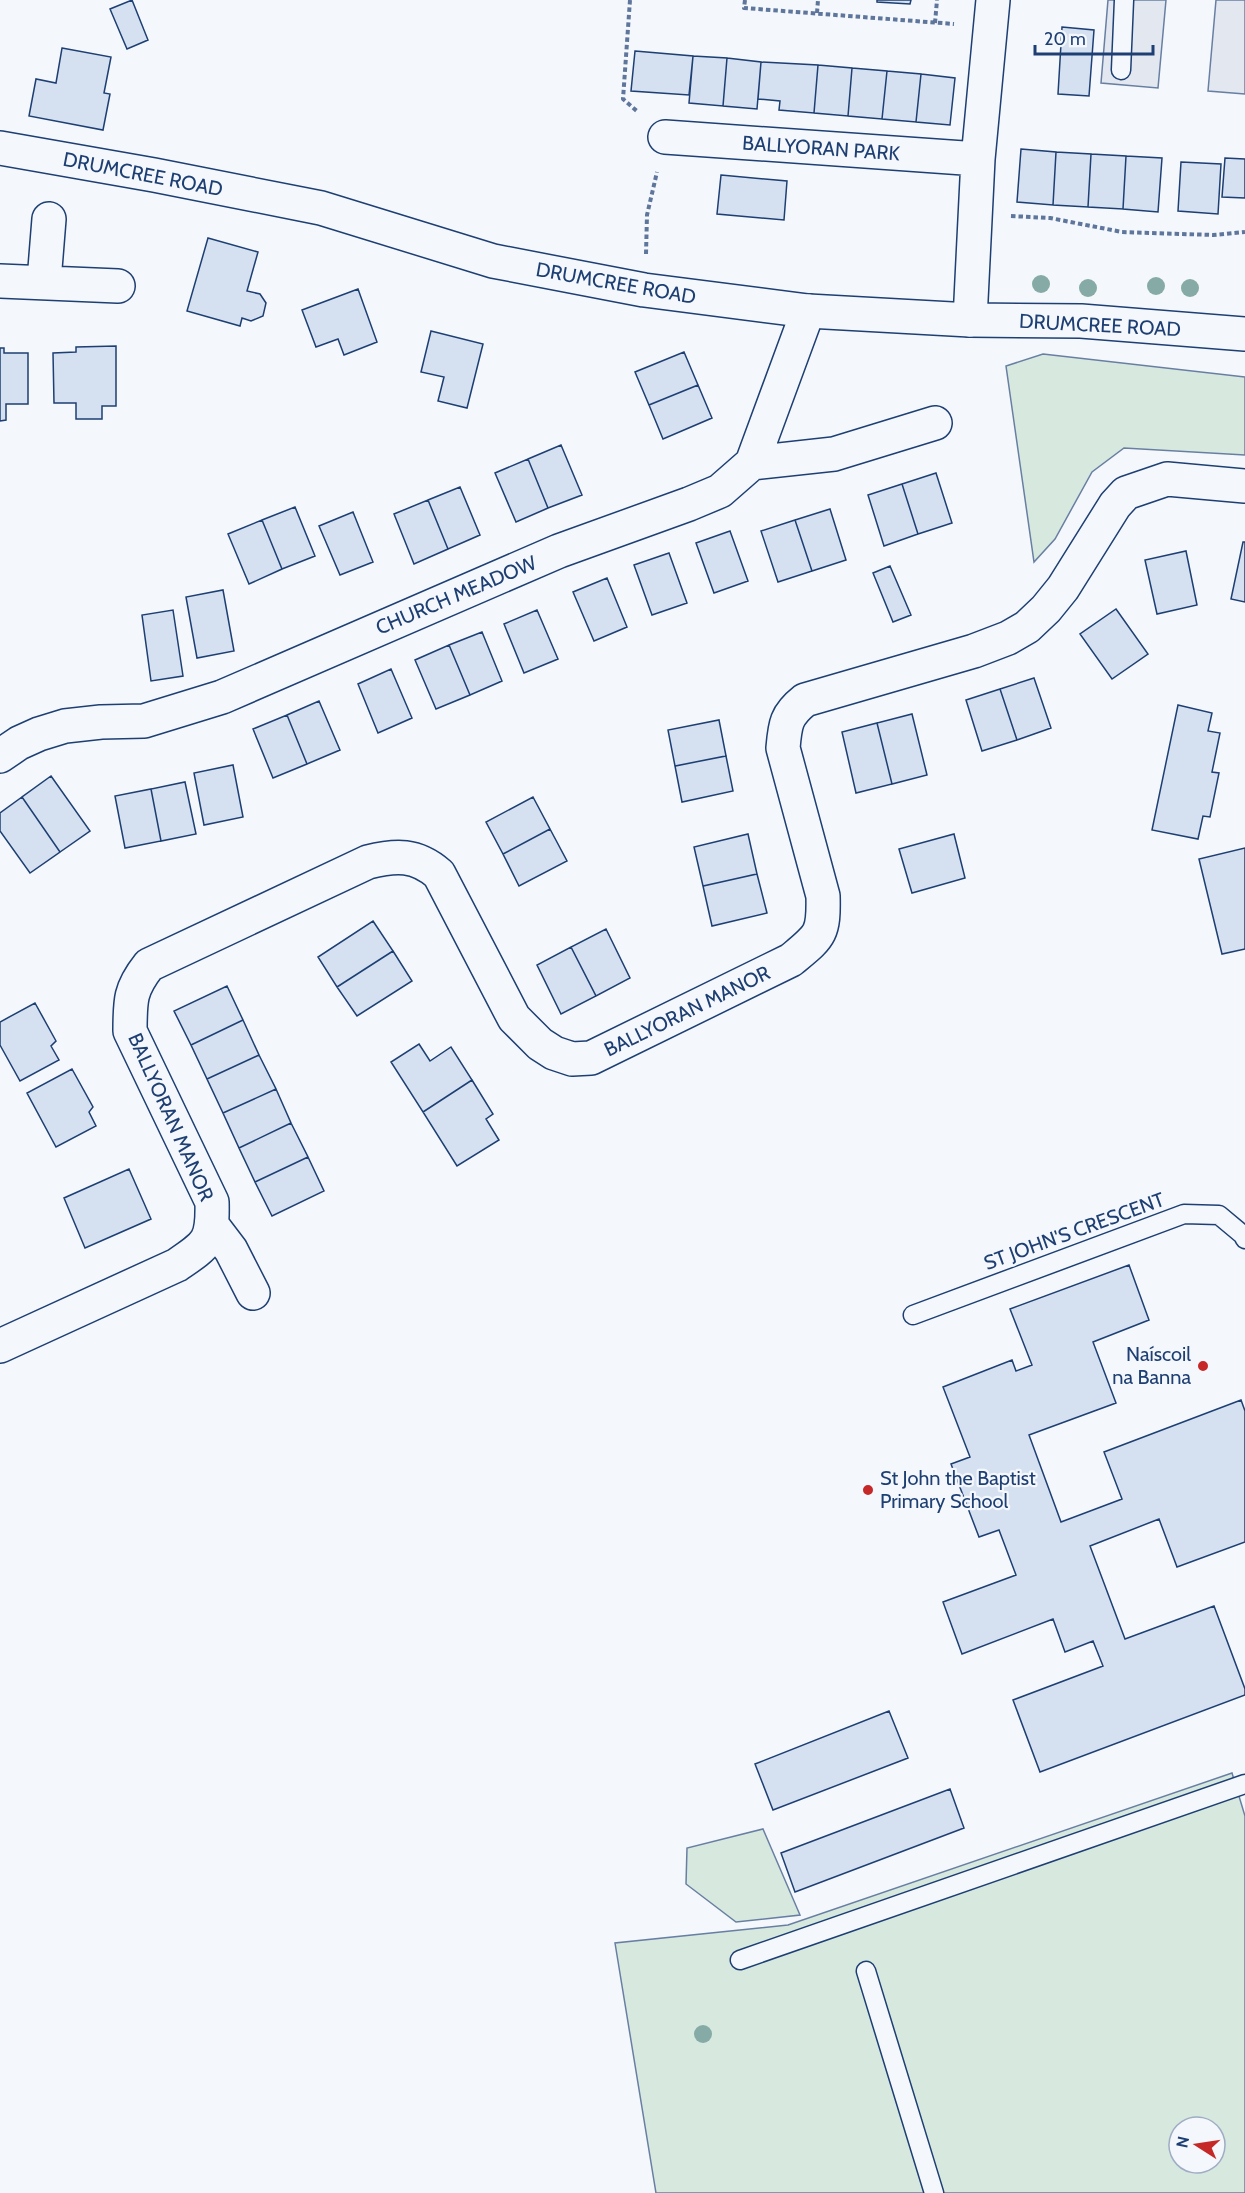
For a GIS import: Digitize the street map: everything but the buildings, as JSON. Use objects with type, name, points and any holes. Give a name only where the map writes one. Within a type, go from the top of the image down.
[{"type":"street","points":[[970,320],[978,159],[991,14]]},
{"type":"street","name":"BALLYORAN PARK","points":[[665,137],[978,159]]},
{"type":"street","name":"DRUMCREE ROAD","points":[[0,148],[321,208],[493,261],[644,290],[808,311],[970,320],[1081,321],[1245,334]]},
{"type":"street","points":[[44,282],[49,219]]},
{"type":"street","points":[[0,281],[118,286]]},
{"type":"street","name":"CHURCH MEADOW","points":[[0,756],[19,743],[65,726],[144,721],[222,697],[559,551],[720,491],[752,463],[808,311]]},
{"type":"street","points":[[752,463],[834,454],[935,423]]},
{"type":"street","name":"BALLYORAN MANOR","points":[[0,1346],[177,1265],[203,1247],[212,1225],[212,1202],[130,1031],[130,1005],[135,982],[149,964],[368,862],[388,857],[408,858],[426,863],[439,874],[514,1018],[540,1044],[554,1053],[572,1059],[591,1058],[791,960],[818,937],[824,916],[823,896],[783,748],[784,728],[791,711],[804,700],[974,651],[1008,638],[1027,627],[1063,588],[1114,505],[1126,493],[1167,479],[1245,486]]},
{"type":"street","points":[[212,1225],[231,1250],[253,1293]]},
{"type":"lane","points":[[1121,70],[1124,0]]},
{"type":"lane","name":"ST JOHN'S CRESCENT","points":[[913,1315],[1184,1214],[1219,1215],[1245,1239]]},
{"type":"lane","points":[[740,1960],[1245,1784]]},
{"type":"lane","points":[[866,1971],[933,2193]]},
{"type":"path","points":[[630,0],[623,99],[665,137],[647,214],[644,290]]},
{"type":"path","points":[[744,0],[744,8],[935,23],[991,14]]},
{"type":"path","points":[[817,13],[818,0]]},
{"type":"path","points":[[935,23],[937,0]]},
{"type":"path","points":[[975,214],[1050,218],[1122,232],[1213,236],[1245,232]]},
{"type":"shaded area","points":[[1108,0],[1166,0],[1158,88],[1101,83]]},
{"type":"shaded area","points":[[1216,0],[1245,0],[1245,94],[1208,91]]},
{"type":"shaded area","points":[[1043,354],[1245,377],[1245,455],[1124,448],[1092,472],[1055,539],[1034,562],[1006,366]]},
{"type":"shaded area","points":[[1232,1773],[1245,1816],[1245,2193],[656,2193],[615,1943],[788,1925]]},
{"type":"shaded area","points":[[763,1829],[800,1915],[736,1922],[686,1884],[687,1848]]},
{"type":"place","name":"Naíscoil na Banna","points":[[1203,1366]]},
{"type":"place","name":"St John the Baptist Primary School","points":[[868,1490]]}]
